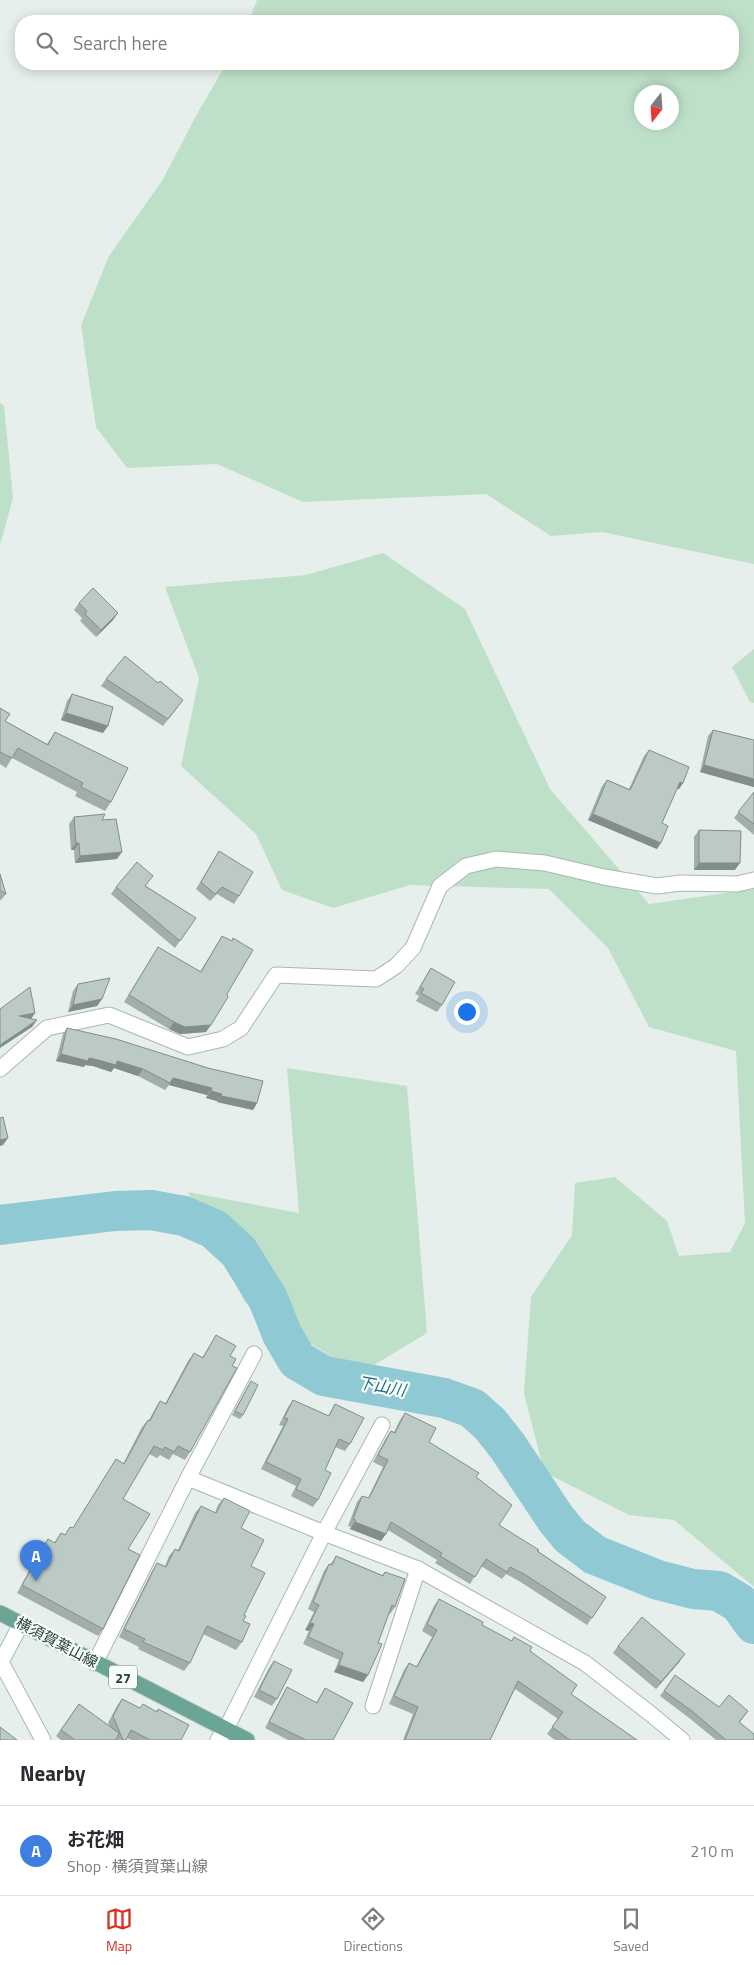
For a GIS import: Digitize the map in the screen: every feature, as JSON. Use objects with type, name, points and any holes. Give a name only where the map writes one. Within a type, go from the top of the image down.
[{"type":"main road","name":"横須賀葉山線","points":[[0,1613],[96,1663],[222,1735],[247,1740]]},
{"type":"street","points":[[0,1070],[47,1028],[110,1015],[188,1047],[223,1039],[241,1028],[276,975],[376,979],[396,966],[413,948],[440,886],[466,866],[496,859],[545,863],[604,877],[657,886],[681,883],[737,884],[754,880]]},
{"type":"street","points":[[96,1663],[188,1478],[254,1354]]},
{"type":"street","points":[[222,1735],[324,1534],[382,1425]]},
{"type":"street","points":[[188,1478],[324,1534],[418,1569],[585,1663],[682,1740]]},
{"type":"street","points":[[373,1706],[418,1569]]},
{"type":"street","points":[[21,1624],[0,1662],[43,1740]]},
{"type":"green space","points":[[257,0],[754,0],[754,564],[602,532],[551,536],[486,494],[303,502],[217,464],[127,468],[96,427],[81,325],[109,256],[162,181],[223,70],[739,70],[739,15],[251,15]]},
{"type":"green space","points":[[0,403],[4,406],[13,498],[0,545]]},
{"type":"green space","points":[[383,553],[465,609],[550,789],[649,904],[754,889],[754,1587],[674,1520],[629,1515],[544,1472],[524,1393],[531,1297],[572,1235],[575,1183],[615,1177],[667,1221],[679,1256],[730,1252],[745,1223],[736,1051],[649,1027],[608,948],[549,889],[410,885],[333,908],[282,890],[256,834],[181,766],[199,678],[165,587],[306,575]]},
{"type":"green space","points":[[754,649],[754,703],[750,702],[732,667]]},
{"type":"green space","points":[[287,1068],[407,1086],[427,1333],[359,1374],[245,1302],[188,1192],[299,1213]]},
{"type":"building","points":[[93,588],[118,613],[101,630],[85,614],[87,611],[79,603]]},
{"type":"building","points":[[125,656],[158,683],[160,681],[183,700],[168,719],[106,679]]},
{"type":"building","points":[[72,694],[113,707],[108,726],[66,713]]},
{"type":"building","points":[[0,708],[10,714],[5,721],[48,745],[55,732],[128,768],[111,802],[81,787],[83,783],[18,748],[12,758],[0,752]]},
{"type":"building","points":[[713,730],[754,740],[754,779],[704,765]]},
{"type":"building","points":[[649,750],[689,767],[683,783],[680,782],[662,823],[668,826],[661,843],[593,814],[607,780],[630,790]]},
{"type":"building","points":[[754,792],[754,824],[738,812]]},
{"type":"building","points":[[105,814],[102,820],[116,819],[122,852],[80,856],[79,843],[76,843],[74,817]]},
{"type":"building","points":[[699,830],[741,831],[740,863],[699,863]]},
{"type":"building","points":[[219,851],[253,872],[239,896],[222,887],[215,894],[201,882]]},
{"type":"building","points":[[137,862],[153,876],[145,886],[196,918],[180,941],[116,887]]},
{"type":"building","points":[[0,874],[6,894],[0,890]]},
{"type":"building","points":[[222,936],[232,941],[233,938],[253,950],[211,1025],[185,1027],[129,995],[158,947],[201,972]]},
{"type":"building","points":[[431,968],[455,982],[442,1005],[421,993],[424,989],[420,987]]},
{"type":"building","points":[[110,978],[102,999],[73,1005],[78,984]]},
{"type":"building","points":[[30,987],[35,1013],[19,1016],[37,1020],[0,1045],[0,1009]]},
{"type":"building","points":[[67,1028],[116,1039],[208,1068],[263,1081],[257,1103],[221,1096],[222,1094],[211,1091],[212,1088],[173,1078],[170,1083],[143,1069],[117,1061],[116,1065],[89,1058],[88,1061],[61,1054]]},
{"type":"building","points":[[3,1117],[8,1138],[0,1140],[0,1118]]},
{"type":"building","points":[[216,1335],[236,1346],[230,1356],[236,1359],[232,1366],[237,1368],[190,1452],[178,1446],[174,1452],[165,1447],[163,1450],[154,1446],[123,1499],[150,1514],[128,1549],[140,1555],[103,1629],[22,1585],[48,1539],[55,1543],[61,1533],[65,1535],[70,1527],[73,1528],[116,1459],[124,1464],[160,1401],[166,1404],[194,1353],[203,1358]]},
{"type":"building","points":[[251,1381],[258,1385],[243,1415],[235,1411]]},
{"type":"building","points":[[293,1400],[329,1416],[335,1404],[364,1418],[350,1444],[339,1439],[325,1470],[331,1473],[318,1500],[296,1489],[301,1479],[266,1462],[288,1419],[284,1418]]},
{"type":"building","points":[[405,1413],[436,1428],[429,1442],[479,1473],[476,1477],[512,1505],[499,1525],[539,1550],[537,1551],[606,1597],[592,1618],[510,1567],[507,1572],[486,1559],[475,1577],[440,1556],[442,1553],[391,1522],[386,1534],[355,1522],[356,1520],[353,1519],[362,1496],[369,1498],[388,1460],[378,1455],[391,1431],[395,1433]]},
{"type":"building","points":[[224,1498],[250,1511],[241,1528],[264,1540],[251,1566],[265,1573],[244,1615],[246,1616],[243,1621],[250,1624],[242,1642],[207,1626],[190,1663],[143,1642],[145,1639],[124,1629],[157,1563],[166,1567],[175,1549],[179,1551],[201,1506],[216,1513]]},
{"type":"building","points":[[336,1556],[383,1576],[385,1572],[405,1579],[395,1607],[392,1605],[378,1643],[382,1644],[368,1675],[339,1665],[343,1653],[308,1637],[314,1624],[310,1623],[319,1605],[313,1602],[329,1564],[332,1565]]},
{"type":"building","points":[[439,1599],[483,1622],[482,1625],[512,1641],[514,1637],[532,1647],[530,1651],[577,1685],[571,1694],[637,1740],[570,1740],[552,1727],[563,1712],[518,1681],[490,1740],[405,1740],[418,1707],[394,1696],[409,1663],[417,1667],[437,1630],[427,1624]]},
{"type":"building","points":[[642,1617],[685,1654],[661,1682],[618,1646]]},
{"type":"building","points":[[274,1661],[292,1670],[277,1699],[259,1690]]},
{"type":"building","points":[[675,1675],[719,1707],[729,1695],[748,1711],[739,1722],[754,1734],[754,1740],[726,1740],[692,1711],[664,1691]]},
{"type":"building","points":[[287,1687],[317,1703],[325,1688],[353,1703],[333,1740],[306,1740],[269,1722]]},
{"type":"building","points":[[122,1699],[140,1708],[143,1704],[157,1712],[158,1709],[189,1725],[181,1740],[150,1740],[131,1730],[126,1740],[123,1740],[113,1716]]},
{"type":"building","points":[[79,1704],[119,1733],[116,1740],[75,1740],[61,1730]]},
{"type":"building","points":[[0,1727],[17,1740],[0,1740]]},
{"type":"waterway","name":"下山川","points":[[0,1225],[115,1211],[151,1210],[184,1216],[214,1229],[239,1252],[268,1299],[282,1334],[297,1360],[324,1376],[444,1398],[472,1408],[490,1424],[508,1447],[556,1519],[570,1536],[595,1555],[658,1580],[693,1589],[719,1591],[739,1603],[754,1624]]},
{"type":"place","name":"お花畑","points":[[36,1581]]}]
